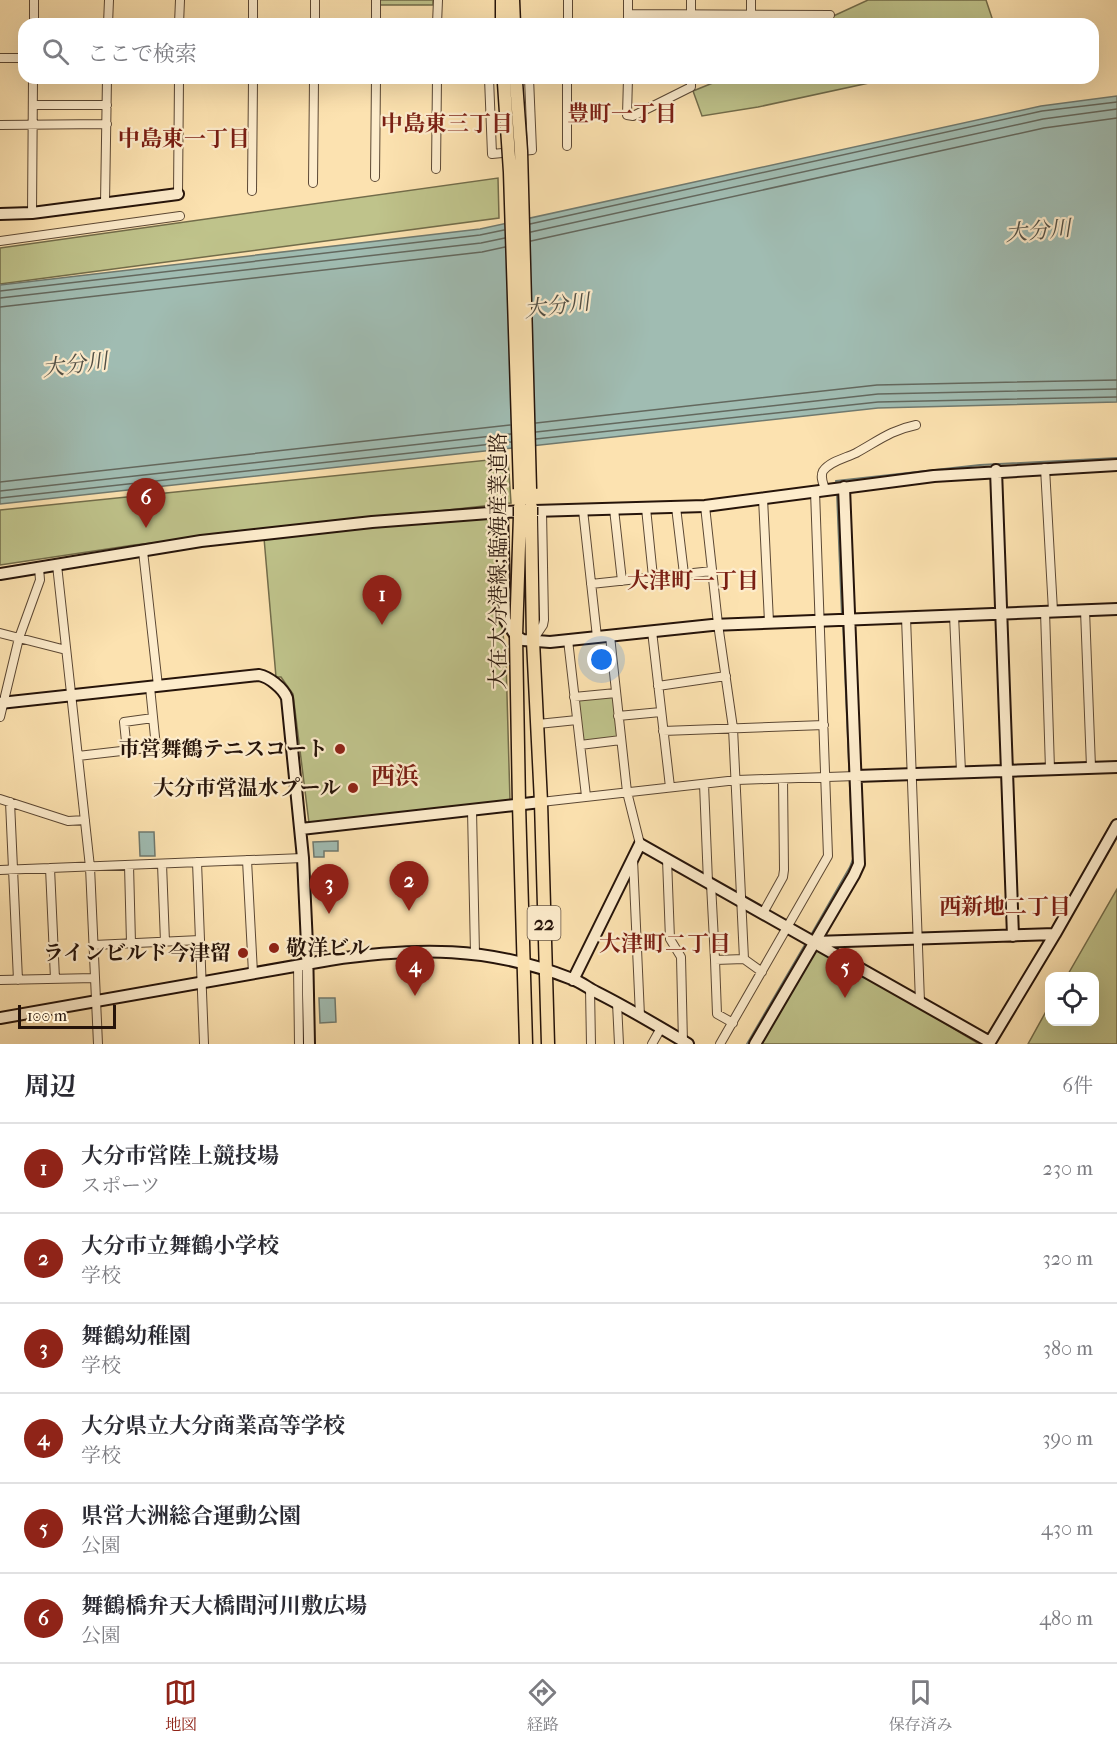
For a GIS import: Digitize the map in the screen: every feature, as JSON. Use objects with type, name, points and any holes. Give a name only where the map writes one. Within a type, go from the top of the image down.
[{"type":"main road","points":[[501,0],[502,18]]},
{"type":"main road","points":[[513,0],[514,18]]},
{"type":"main road","name":"大在大分港線;臨海産業道路","points":[[511,84],[520,151],[525,489],[529,511],[538,724],[548,1044]]},
{"type":"main road","name":"大在大分港線;臨海産業道路","points":[[526,1044],[516,636],[529,511]]},
{"type":"street","points":[[34,0],[34,18]]},
{"type":"street","points":[[108,0],[108,18]]},
{"type":"street","points":[[179,18],[180,0]]},
{"type":"street","points":[[253,0],[253,18]]},
{"type":"street","points":[[315,0],[315,18]]},
{"type":"street","points":[[376,0],[376,18]]},
{"type":"street","points":[[438,0],[438,18]]},
{"type":"street","points":[[568,0],[568,18]]},
{"type":"street","points":[[628,0],[628,18]]},
{"type":"street","points":[[691,0],[691,18]]},
{"type":"street","points":[[751,0],[751,15]]},
{"type":"street","points":[[628,14],[830,15]]},
{"type":"street","points":[[0,58],[18,58]]},
{"type":"street","points":[[32,213],[33,84]]},
{"type":"street","points":[[105,203],[107,84]]},
{"type":"street","points":[[0,214],[32,213],[178,194],[179,84]]},
{"type":"street","points":[[252,191],[253,84]]},
{"type":"street","points":[[314,84],[314,183]]},
{"type":"street","points":[[375,177],[376,84]]},
{"type":"street","points":[[436,169],[437,84]]},
{"type":"street","points":[[489,84],[492,154],[532,150],[529,84]]},
{"type":"street","points":[[567,84],[567,146]]},
{"type":"street","points":[[628,84],[627,115],[633,116],[688,84]]},
{"type":"street","points":[[33,105],[107,105]]},
{"type":"street","points":[[0,125],[106,124]]},
{"type":"street","points":[[0,241],[180,216]]},
{"type":"street","points":[[755,1044],[811,940],[859,864],[852,776],[845,619],[832,488],[821,477],[829,465],[890,432],[916,425]]},
{"type":"street","points":[[0,574],[263,533],[502,512],[705,506],[934,476],[996,470],[1117,465]]},
{"type":"street","points":[[1045,468],[1050,769]]},
{"type":"street","points":[[996,470],[1012,936]]},
{"type":"street","points":[[720,1044],[828,856],[820,620],[832,488]]},
{"type":"street","points":[[764,498],[770,622]]},
{"type":"street","points":[[705,506],[718,624],[733,728],[744,959]]},
{"type":"street","points":[[676,507],[684,574]]},
{"type":"street","points":[[645,508],[653,577]]},
{"type":"street","points":[[614,509],[622,581]]},
{"type":"street","points":[[583,510],[597,637]]},
{"type":"street","points":[[502,512],[505,620],[516,636],[524,640],[568,640],[718,624],[1117,609]]},
{"type":"street","points":[[78,756],[156,747],[153,718],[154,686],[143,551]]},
{"type":"street","points":[[57,565],[90,867],[98,1044]]},
{"type":"street","points":[[0,717],[19,638],[40,580],[39,568]]},
{"type":"street","points":[[591,584],[712,571]]},
{"type":"street","points":[[1085,610],[1091,767]]},
{"type":"street","points":[[954,615],[961,772]]},
{"type":"street","points":[[906,617],[921,1002]]},
{"type":"street","points":[[652,631],[670,787]]},
{"type":"street","points":[[0,633],[66,650]]},
{"type":"street","points":[[573,980],[640,844],[627,792],[610,636]]},
{"type":"street","points":[[568,640],[585,796]]},
{"type":"street","points":[[2,703],[259,675],[266,676],[284,692],[287,698],[303,858],[303,964],[299,1044]]},
{"type":"street","points":[[658,686],[726,676]]},
{"type":"street","points":[[574,697],[616,693]]},
{"type":"street","points":[[618,716],[661,712]]},
{"type":"street","points":[[127,751],[124,722],[153,718]]},
{"type":"street","points":[[538,724],[577,720]]},
{"type":"street","points":[[663,731],[824,725]]},
{"type":"street","points":[[580,745],[621,740]]},
{"type":"street","points":[[301,829],[737,780],[1117,766]]},
{"type":"street","points":[[763,913],[783,877],[783,779]]},
{"type":"street","points":[[704,783],[717,1014],[732,1023]]},
{"type":"street","points":[[0,799],[68,821],[85,820]]},
{"type":"street","points":[[9,802],[18,980]]},
{"type":"street","points":[[472,810],[475,954]]},
{"type":"street","points":[[640,844],[990,1042],[1117,825]]},
{"type":"street","points":[[633,857],[640,1016]]},
{"type":"street","points":[[0,870],[303,858]]},
{"type":"street","points":[[667,859],[669,939],[681,957],[685,1043]]},
{"type":"street","points":[[247,860],[253,973]]},
{"type":"street","points":[[196,862],[204,1044]]},
{"type":"street","points":[[162,864],[165,942]]},
{"type":"street","points":[[129,865],[131,943]]},
{"type":"street","points":[[50,868],[56,979]]},
{"type":"street","points":[[811,940],[1055,934]]},
{"type":"street","points":[[94,945],[200,940]]},
{"type":"street","points":[[0,1018],[303,964],[386,952],[437,950],[524,963],[573,980],[685,1043]]},
{"type":"street","points":[[715,960],[744,959],[762,972]]},
{"type":"street","points":[[303,964],[309,1044]]},
{"type":"street","points":[[0,980],[95,978]]},
{"type":"street","points":[[590,989],[591,1044]]},
{"type":"street","points":[[617,1003],[619,1044]]},
{"type":"street","points":[[652,1044],[661,1028]]},
{"type":"green space","points":[[380,0],[433,0],[433,5],[380,5]]},
{"type":"green space","points":[[868,0],[986,0],[992,18],[829,18]]},
{"type":"green space","points":[[710,84],[864,84],[758,107],[702,116],[693,91]]},
{"type":"green space","points":[[498,178],[499,218],[0,284],[0,248]]},
{"type":"green space","points":[[508,458],[511,503],[134,545],[0,565],[0,510]]},
{"type":"green space","points":[[497,518],[506,660],[510,801],[309,823],[293,694],[281,677],[276,677],[264,538],[389,525]]},
{"type":"green space","points":[[612,696],[617,738],[581,740],[579,700]]},
{"type":"green space","points":[[1117,889],[1117,1044],[1028,1044],[1045,1013],[1045,1026],[1099,1026],[1099,972],[1069,972]]},
{"type":"green space","points":[[816,951],[825,951],[979,1044],[760,1044]]},
{"type":"water","name":"大分川","points":[[1117,96],[1117,402],[878,408],[0,504],[0,285],[480,229],[1041,106]]},
{"type":"water","points":[[139,832],[154,832],[155,856],[140,856]]},
{"type":"water","points":[[338,841],[338,851],[324,851],[324,857],[314,857],[313,842]]},
{"type":"water","points":[[319,998],[335,998],[336,1022],[320,1023]]},
{"type":"waterway","points":[[837,485],[836,481],[980,465],[1117,458]]},
{"type":"waterway","points":[[837,493],[842,616]]},
{"type":"waterway","points":[[811,935],[853,859],[843,622]]},
{"type":"waterway","points":[[747,1044],[806,943]]},
{"type":"place","name":"舞鶴橋弁天大橋間河川敷広場","points":[[146,528]]},
{"type":"place","name":"大分市営陸上競技場","points":[[382,625]]},
{"type":"place","name":"市営舞鶴テニスコート","points":[[340,749]]},
{"type":"place","name":"大分市営温水プール","points":[[353,788]]},
{"type":"place","name":"大分市立舞鶴小学校","points":[[409,911]]},
{"type":"place","name":"舞鶴幼稚園","points":[[329,914]]},
{"type":"place","name":"敬洋ビル","points":[[274,948]]},
{"type":"place","name":"ラインビルド今津留","points":[[243,953]]},
{"type":"place","name":"大分県立大分商業高等学校","points":[[415,996]]},
{"type":"place","name":"県営大洲総合運動公園","points":[[845,998]]},
{"type":"district","name":"豊町一丁目","points":[[622,114]]},
{"type":"district","name":"中島東三丁目","points":[[447,124]]},
{"type":"district","name":"中島東一丁目","points":[[184,139]]},
{"type":"district","name":"大津町一丁目","points":[[693,581]]},
{"type":"district","name":"西浜","points":[[395,776]]},
{"type":"district","name":"西新地二丁目","points":[[1005,907]]},
{"type":"district","name":"大津町二丁目","points":[[665,944]]}]
